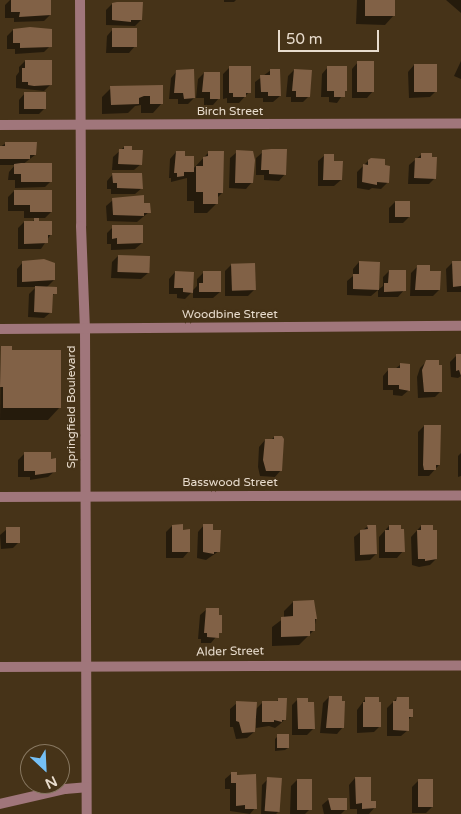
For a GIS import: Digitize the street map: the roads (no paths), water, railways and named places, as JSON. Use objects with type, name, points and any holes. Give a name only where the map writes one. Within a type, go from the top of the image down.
[{"type":"street","name":"Springfield Boulevard","points":[[80,0],[81,226],[85,328],[84,667],[86,814]]},
{"type":"street","name":"Birch Street","points":[[0,125],[461,123]]},
{"type":"street","name":"Woodbine Street","points":[[0,328],[461,326]]},
{"type":"street","name":"Basswood Street","points":[[0,497],[461,495]]},
{"type":"street","name":"Alder Street","points":[[0,667],[461,665]]},
{"type":"street","points":[[0,804],[66,789],[86,787]]}]
